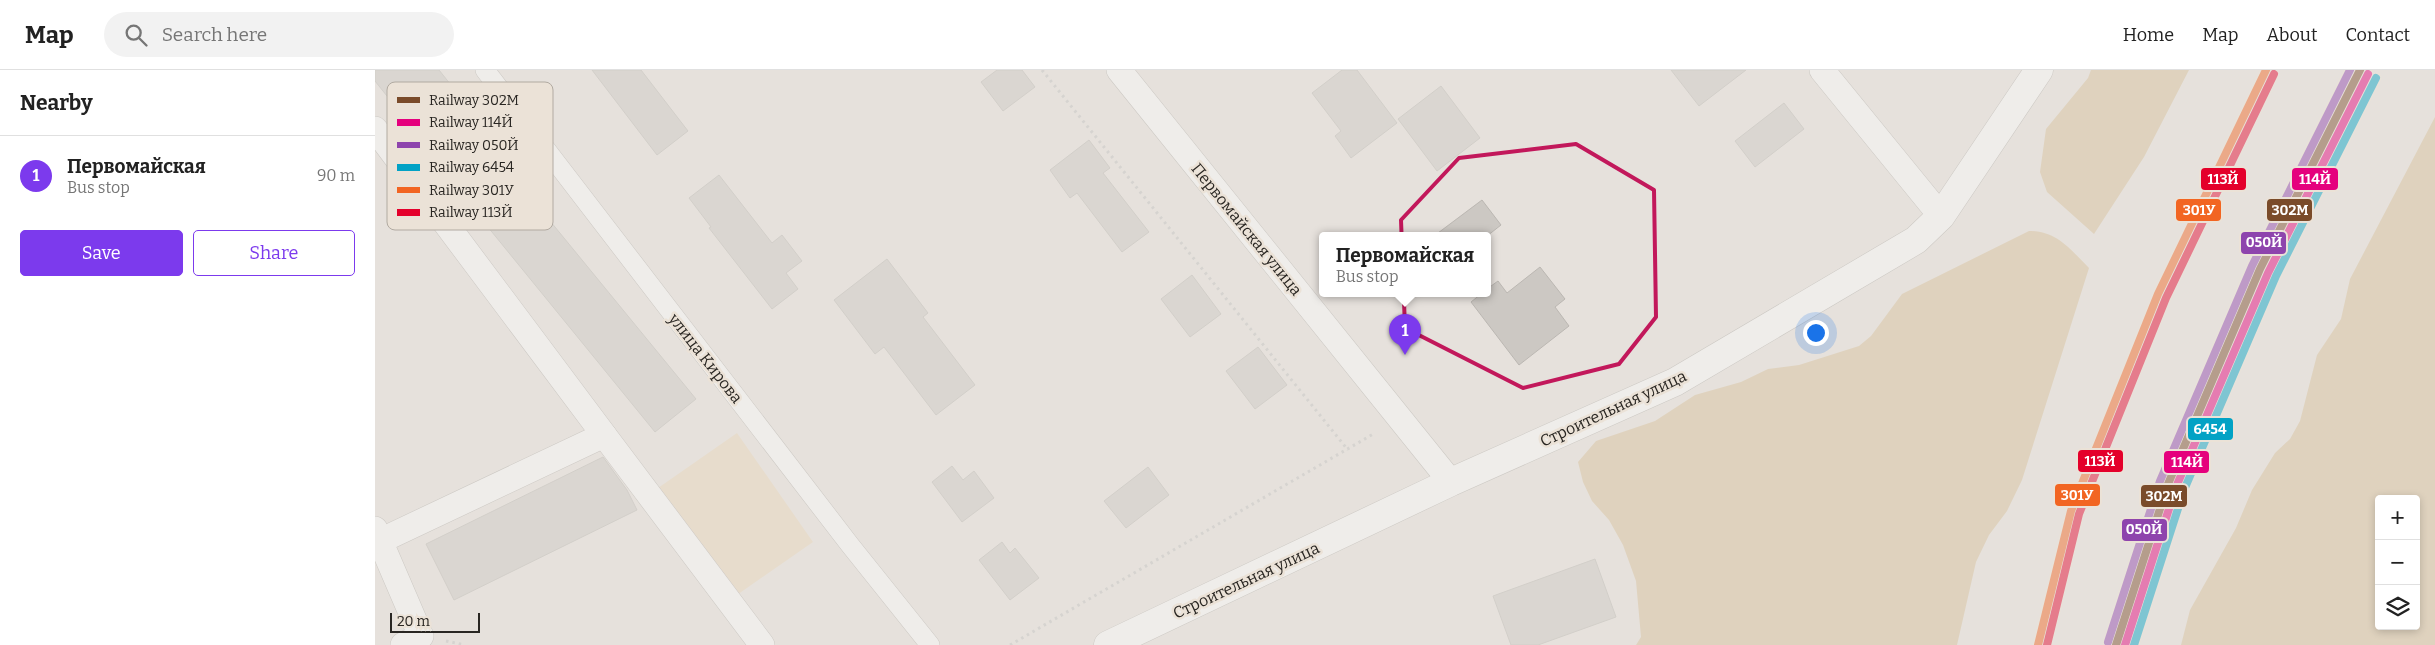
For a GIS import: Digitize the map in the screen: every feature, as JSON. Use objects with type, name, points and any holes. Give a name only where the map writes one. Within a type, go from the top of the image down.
[{"type":"street","name":"улица Кирова","points":[[485,70],[494,82]]},
{"type":"street","name":"Первомайская улица","points":[[1119,70],[1451,482]]},
{"type":"street","points":[[1822,70],[1941,216]]},
{"type":"street","name":"Строительная улица","points":[[1108,645],[1451,482],[1675,382],[1916,240],[1941,216],[2039,70]]},
{"type":"street","points":[[375,129],[387,145]]},
{"type":"street","name":"улица Кирова","points":[[553,159],[844,538],[930,645]]},
{"type":"street","points":[[451,230],[762,645]]},
{"type":"street","points":[[403,645],[421,636],[378,535],[604,435]]},
{"type":"path","points":[[1042,70],[1348,450]]},
{"type":"path","points":[[1011,645],[1399,419]]},
{"type":"highlighted area","points":[[1576,144],[1654,190],[1656,317],[1619,364],[1523,388],[1405,328],[1401,220],[1459,158]]},
{"type":"shaded area","points":[[2091,70],[2189,70],[2144,157],[2094,234],[2047,192],[2040,172],[2046,129],[2088,78]]},
{"type":"shaded area","points":[[2435,117],[2435,645],[2181,645],[2190,610],[2236,528],[2252,490],[2275,453],[2290,439],[2300,421],[2317,355],[2341,319],[2350,279]]},
{"type":"shaded area","points":[[2029,231],[2048,234],[2062,242],[2089,268],[2022,480],[2007,511],[1989,535],[1976,562],[1957,645],[1636,645],[1641,637],[1636,581],[1623,545],[1609,520],[1592,501],[1583,482],[1578,462],[1596,441],[1655,421],[1695,395],[1741,382],[1768,369],[1799,365],[1859,346],[1871,336],[1902,294]]},
{"type":"shaded area","points":[[737,433],[813,542],[734,597],[658,488]]},
{"type":"building","points":[[375,70],[439,70],[449,82],[387,82],[387,96],[375,81]]},
{"type":"building","points":[[592,70],[641,70],[688,131],[657,155]]},
{"type":"building","points":[[997,70],[1022,70],[1035,87],[1003,111],[981,82]]},
{"type":"building","points":[[1342,70],[1357,70],[1397,123],[1351,158],[1335,136],[1341,131],[1312,93]]},
{"type":"building","points":[[1671,70],[1746,70],[1699,106]]},
{"type":"building","points":[[1441,86],[1480,138],[1437,171],[1398,119]]},
{"type":"building","points":[[1784,103],[1804,129],[1755,167],[1735,141]]},
{"type":"building","points":[[1089,140],[1110,168],[1103,173],[1149,232],[1122,252],[1077,193],[1070,198],[1050,170]]},
{"type":"building","points":[[719,175],[772,243],[782,235],[802,261],[786,273],[798,289],[772,309],[709,228],[711,227],[689,198]]},
{"type":"building","points":[[1482,200],[1501,225],[1491,233],[1439,232]]},
{"type":"building","points":[[553,225],[696,399],[655,432],[490,230],[553,230]]},
{"type":"building","points":[[887,259],[928,313],[923,317],[975,385],[936,415],[884,347],[875,354],[834,300]]},
{"type":"building","points":[[1540,267],[1565,299],[1555,307],[1569,326],[1519,365],[1471,302],[1477,297],[1491,297],[1491,286],[1498,281],[1507,293]]},
{"type":"building","points":[[1192,275],[1221,314],[1190,337],[1161,299]]},
{"type":"building","points":[[1258,347],[1287,385],[1255,409],[1226,371]]},
{"type":"building","points":[[603,457],[627,490],[637,510],[454,600],[426,544]]},
{"type":"building","points":[[952,466],[963,480],[974,471],[994,498],[962,522],[932,482]]},
{"type":"building","points":[[1148,467],[1169,495],[1126,528],[1104,501]]},
{"type":"building","points":[[1002,542],[1010,553],[1015,548],[1039,578],[1010,600],[979,560]]},
{"type":"building","points":[[1595,559],[1616,617],[1538,645],[1511,645],[1493,596]]},
{"type":"rail line","name":"301У","points":[[2038,645],[2071,511],[2158,294],[2266,70]]},
{"type":"rail line","name":"050Й","points":[[2108,642],[2160,481],[2252,266],[2350,70]]},
{"type":"rail line","name":"302М","points":[[2116,645],[2168,484],[2260,269],[2360,70]]},
{"type":"rail line","name":"113Й","points":[[2047,645],[2079,514],[2166,298],[2274,74]]},
{"type":"rail line","name":"114Й","points":[[2125,645],[2176,487],[2268,273],[2368,74]]},
{"type":"rail line","name":"6454","points":[[2134,645],[2184,490],[2276,276],[2376,78]]},
{"type":"place","name":"Первомайская","points":[[1405,355]]}]
